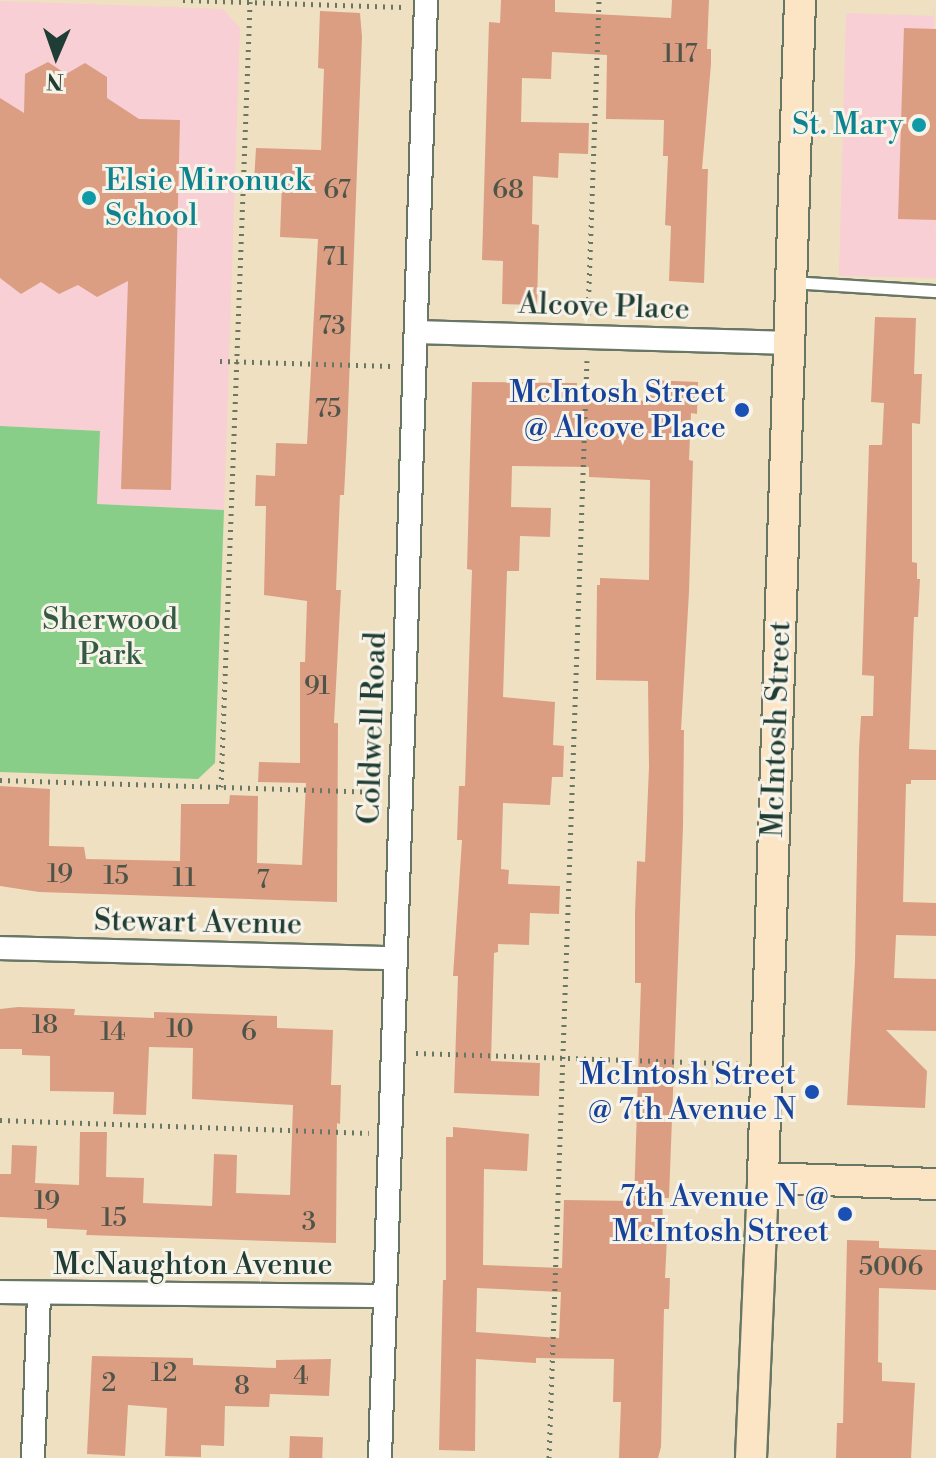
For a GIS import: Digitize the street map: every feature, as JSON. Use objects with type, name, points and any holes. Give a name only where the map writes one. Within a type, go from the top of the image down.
[{"type":"street","name":"McIntosh Street","points":[[751,1458],[767,1065],[800,0]]},
{"type":"street","name":"Coldwell Road","points":[[380,1458],[393,958],[417,367],[426,4]]},
{"type":"street","name":"Alcove Place","points":[[418,332],[789,343]]},
{"type":"street","name":"Stewart Avenue","points":[[0,948],[393,958]]},
{"type":"street","points":[[763,1178],[936,1184]]},
{"type":"street","name":"McNaughton Avenue","points":[[0,1292],[385,1296]]},
{"type":"street","points":[[33,1458],[39,1293]]},
{"type":"lane","points":[[791,282],[936,291]]},
{"type":"path","points":[[183,0],[426,4]]},
{"type":"path","points":[[549,1458],[599,0]]},
{"type":"path","points":[[221,787],[250,2]]},
{"type":"path","points":[[220,361],[417,367]]},
{"type":"path","points":[[0,780],[400,793]]},
{"type":"path","points":[[392,1053],[767,1065]]},
{"type":"path","points":[[0,1120],[390,1134]]},
{"type":"shaded area","points":[[934,0],[936,278],[839,276],[846,13],[933,16]]},
{"type":"shaded area","points":[[0,1],[223,9],[240,28],[224,510],[96,504],[100,431],[0,426]]},
{"type":"green space","name":"Sherwood Park","points":[[0,426],[100,431],[97,504],[224,510],[215,763],[198,779],[0,772]]},
{"type":"building","points":[[501,0],[555,0],[555,12],[671,18],[672,0],[709,0],[707,49],[711,49],[711,64],[702,169],[708,169],[704,283],[669,281],[671,226],[665,225],[668,156],[663,156],[664,120],[606,119],[607,55],[552,52],[551,79],[522,78],[521,122],[589,123],[588,154],[559,153],[558,178],[533,176],[532,224],[539,225],[537,305],[502,304],[503,261],[482,260],[489,22],[500,23]]},
{"type":"building","points":[[320,11],[360,13],[362,37],[347,437],[344,495],[340,495],[336,590],[341,590],[334,723],[338,723],[337,902],[39,892],[0,886],[0,786],[50,789],[49,846],[84,847],[86,859],[180,861],[181,804],[229,804],[230,795],[258,796],[257,863],[302,865],[306,783],[258,782],[259,762],[300,763],[300,662],[305,662],[307,601],[264,595],[266,506],[255,506],[256,475],[275,476],[276,443],[307,444],[318,239],[280,237],[282,183],[254,182],[256,148],[321,150],[324,69],[318,68]]},
{"type":"building","name":"St. Mary","points":[[904,28],[936,29],[936,220],[898,219]]},
{"type":"building","name":"Elsie Mironuck School","points":[[48,62],[66,74],[85,63],[107,77],[107,98],[139,119],[180,120],[171,490],[121,489],[128,281],[97,297],[78,285],[59,294],[41,282],[21,294],[0,278],[0,98],[24,113],[25,74]]},
{"type":"building","points":[[875,317],[916,318],[914,374],[922,374],[920,424],[912,423],[912,562],[917,563],[917,579],[920,579],[918,617],[914,617],[909,749],[936,750],[936,780],[911,780],[911,784],[906,784],[903,902],[936,903],[936,936],[896,935],[894,978],[936,979],[936,1031],[886,1030],[927,1071],[925,1108],[847,1105],[855,962],[861,716],[873,716],[874,676],[862,675],[869,445],[882,445],[884,403],[871,402]]},
{"type":"building","points":[[649,380],[698,382],[697,414],[691,413],[689,460],[693,461],[681,730],[684,730],[683,827],[669,1198],[663,1198],[662,1238],[667,1238],[665,1278],[670,1278],[669,1309],[664,1309],[661,1447],[658,1458],[619,1458],[621,1402],[613,1402],[614,1359],[536,1358],[536,1363],[476,1359],[475,1451],[439,1450],[443,1280],[446,1280],[446,1137],[453,1137],[453,1127],[529,1134],[527,1171],[484,1169],[483,1265],[562,1268],[564,1200],[634,1201],[641,983],[635,983],[635,913],[637,861],[645,862],[649,767],[648,681],[596,680],[597,585],[600,585],[600,578],[649,580],[650,480],[589,477],[589,467],[512,466],[511,507],[551,508],[550,537],[520,536],[519,571],[507,571],[503,697],[555,702],[553,745],[564,746],[563,777],[552,777],[550,805],[503,803],[501,869],[509,870],[508,884],[560,886],[559,914],[530,913],[529,945],[498,944],[498,952],[494,953],[491,1061],[540,1063],[539,1096],[454,1093],[458,976],[453,976],[462,840],[457,840],[459,786],[465,786],[472,570],[467,569],[472,382],[577,383],[576,397],[648,401]],"holes":[[[477,1288],[561,1292],[559,1338],[476,1332]]]},
{"type":"building","points":[[0,1009],[75,1009],[74,1015],[154,1018],[154,1012],[277,1016],[277,1028],[333,1030],[331,1085],[341,1085],[340,1124],[337,1123],[336,1243],[86,1235],[87,1230],[47,1228],[47,1219],[0,1217],[0,1174],[11,1174],[12,1145],[37,1146],[35,1183],[79,1185],[80,1132],[107,1132],[106,1177],[144,1178],[143,1203],[212,1206],[214,1154],[237,1155],[236,1193],[290,1195],[293,1105],[192,1099],[193,1048],[149,1047],[146,1115],[113,1114],[114,1092],[50,1091],[50,1056],[22,1055],[22,1049],[0,1049]]},
{"type":"building","points":[[847,1240],[879,1241],[879,1248],[936,1250],[936,1290],[879,1288],[878,1362],[882,1363],[882,1381],[915,1383],[911,1458],[836,1458],[837,1423],[843,1423]]},
{"type":"building","points":[[92,1356],[193,1358],[193,1365],[276,1368],[276,1360],[331,1359],[329,1396],[270,1394],[269,1407],[225,1406],[224,1446],[201,1445],[201,1457],[165,1456],[167,1408],[128,1405],[125,1456],[87,1454]]},
{"type":"building","points":[[290,1436],[323,1437],[322,1458],[289,1458]]},
{"type":"place","name":"St. Mary","points":[[919,125]]},
{"type":"place","name":"Elsie Mironuck School","points":[[89,198]]},
{"type":"place","name":"McIntosh Street @ Alcove Place","points":[[742,410]]},
{"type":"place","name":"McIntosh Street @ 7th Avenue N","points":[[812,1092]]},
{"type":"place","name":"7th Avenue N @ McIntosh Street","points":[[845,1214]]}]
